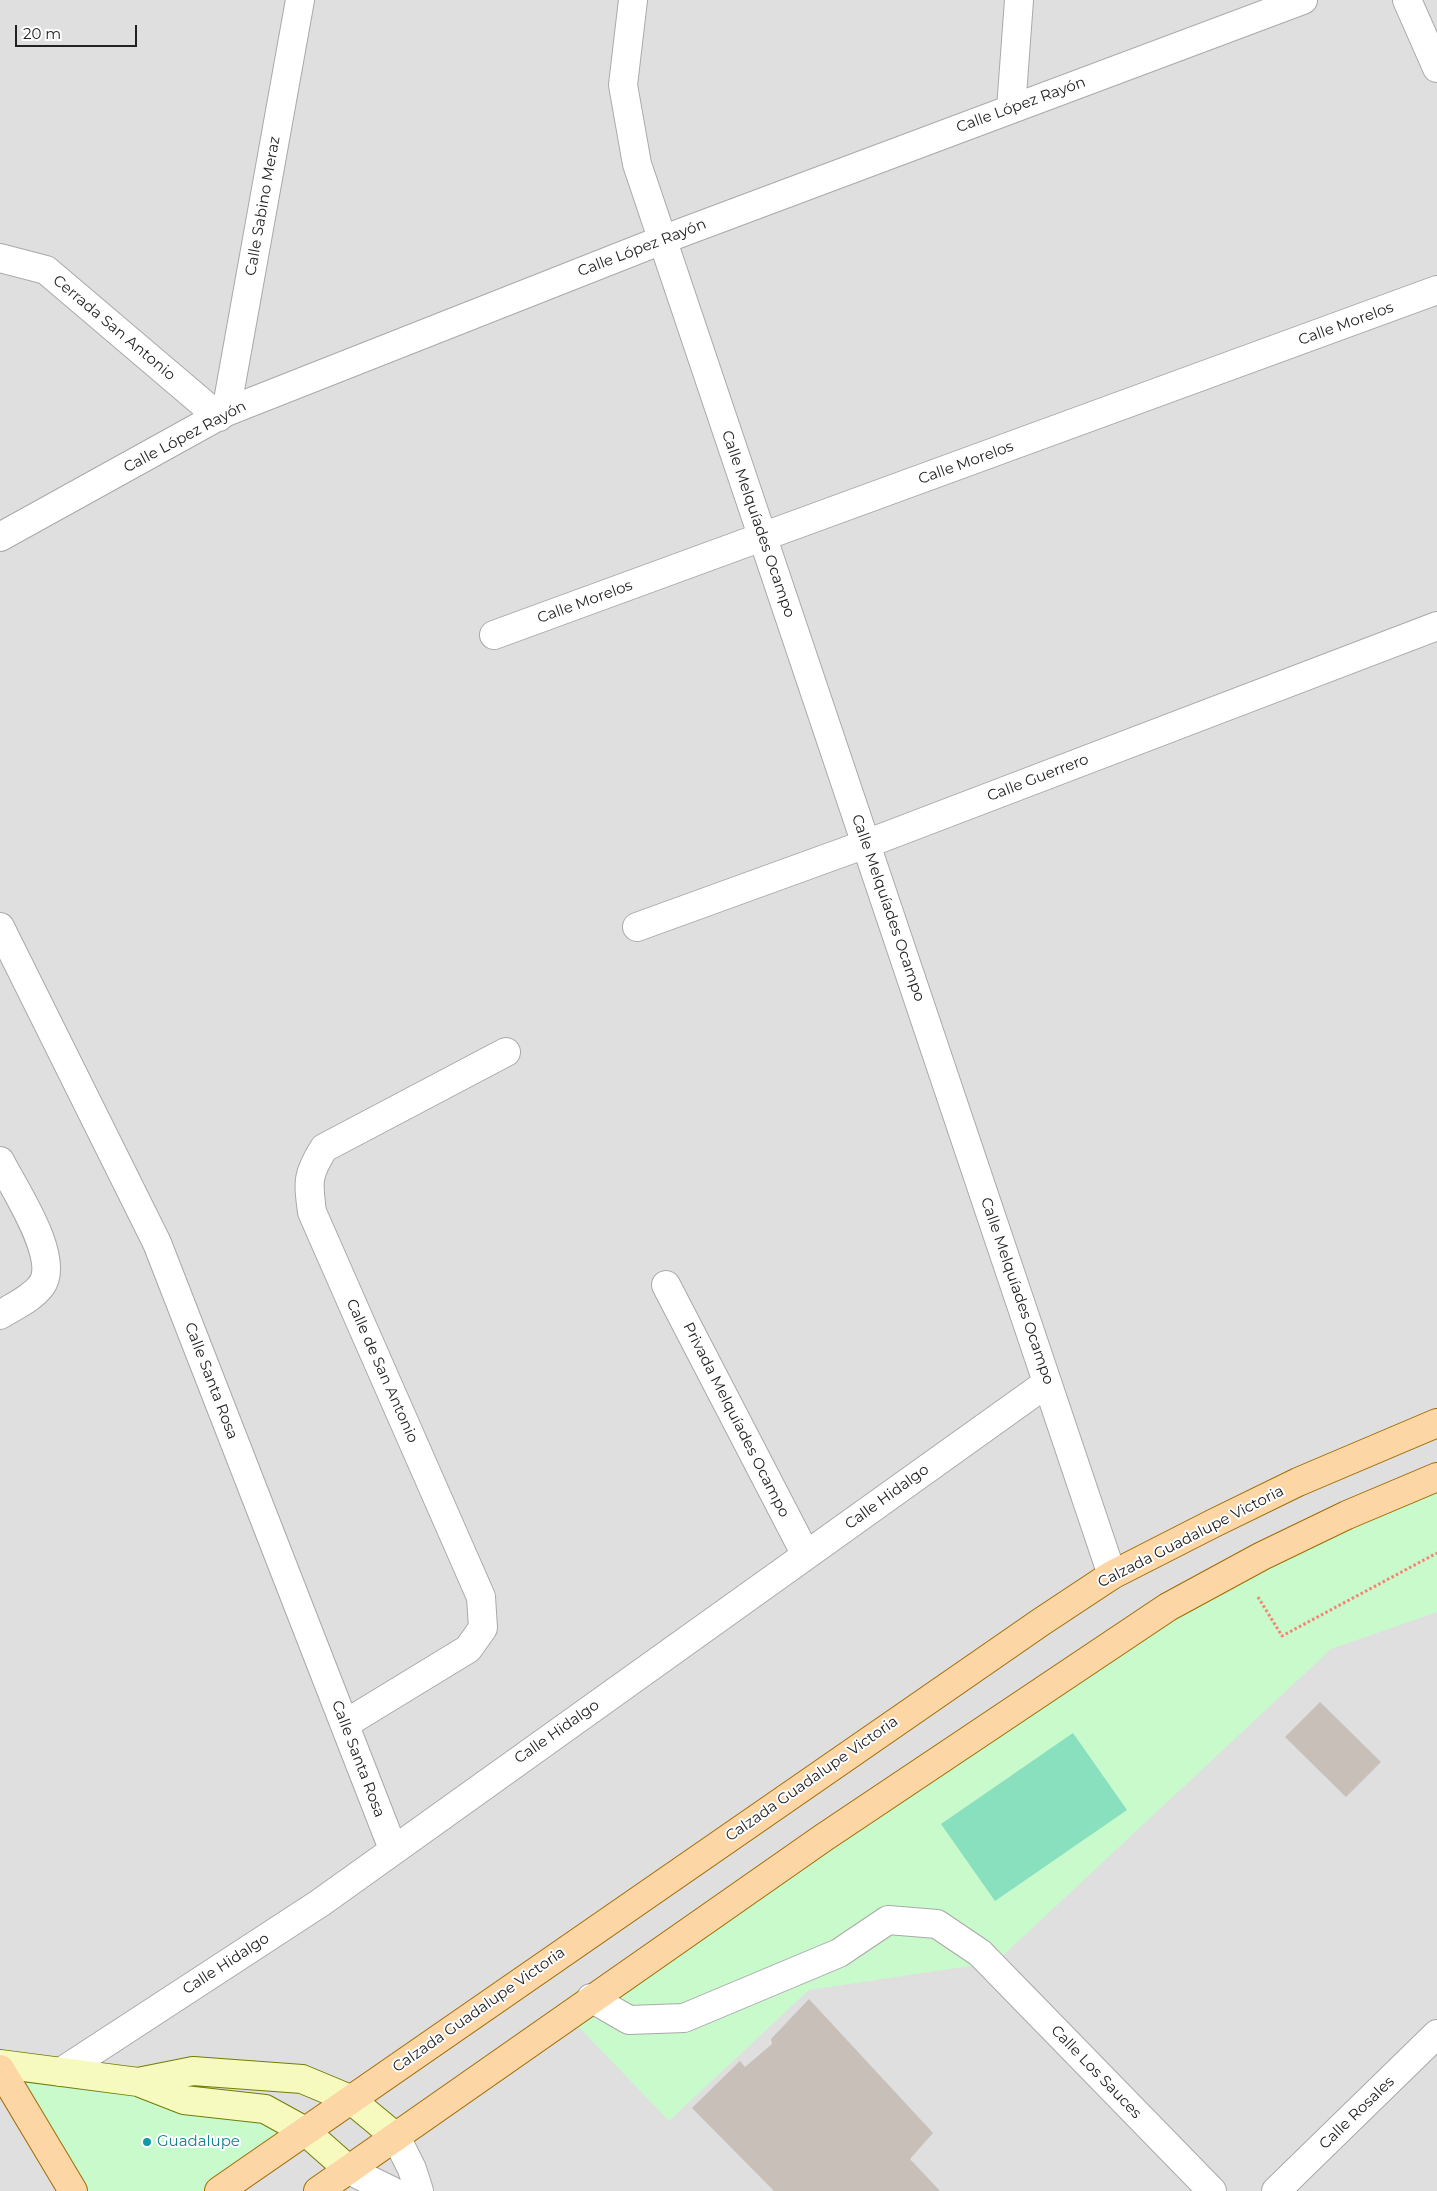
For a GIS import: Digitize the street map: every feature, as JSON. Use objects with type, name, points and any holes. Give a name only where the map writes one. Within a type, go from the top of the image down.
[{"type":"main road","name":"Calzada Guadalupe Victoria","points":[[219,2191],[1041,1622],[1112,1576],[1298,1482],[1437,1423]]},
{"type":"main road","points":[[318,2191],[591,1998],[831,1832],[1168,1607],[1348,1515],[1437,1478]]},
{"type":"main road","points":[[0,2064],[138,2082],[184,2100],[265,2109],[305,2131],[349,2170]]},
{"type":"main road","points":[[0,2069],[73,2191]]},
{"type":"main road","points":[[138,2082],[193,2071],[302,2079],[350,2099],[396,2137]]},
{"type":"street","name":"Calle Sabino Meraz","points":[[223,414],[300,0]]},
{"type":"street","name":"Calle Melquíades Ocampo","points":[[633,0],[623,85],[637,164],[1112,1576]]},
{"type":"street","points":[[1011,109],[1019,0]]},
{"type":"street","name":"Calle López Rayón","points":[[0,537],[223,414],[662,240],[1303,0]]},
{"type":"street","points":[[1407,0],[1437,68]]},
{"type":"street","name":"Cerrada San Antonio","points":[[0,258],[46,270],[223,414]]},
{"type":"street","name":"Calle Morelos","points":[[494,635],[1437,290]]},
{"type":"street","name":"Calle Guerrero","points":[[638,927],[866,844],[1437,626]]},
{"type":"street","name":"Calle Santa Rosa","points":[[0,927],[157,1243],[393,1849]]},
{"type":"street","name":"Calle de San Antonio","points":[[345,1724],[468,1649],[483,1628],[481,1597],[312,1212],[311,1169],[324,1148],[506,1052]]},
{"type":"street","points":[[0,1161],[43,1245],[47,1271],[42,1285],[28,1298],[0,1315]]},
{"type":"street","name":"Privada Melquíades Ocampo","points":[[666,1285],[806,1555]]},
{"type":"street","name":"Calle Hidalgo","points":[[61,2072],[320,1903],[1047,1382]]},
{"type":"street","name":"Calle Los Sauces","points":[[591,1998],[630,2020],[684,2018],[839,1953],[888,1920],[937,1924],[980,1952],[1212,2191]]},
{"type":"street","name":"Calle Rosales","points":[[1276,2191],[1437,2034]]},
{"type":"street","points":[[396,2137],[412,2168],[419,2191]]},
{"type":"street","points":[[349,2170],[392,2191]]},
{"type":"path","points":[[1240,1569],[1282,1636],[1437,1553]]},
{"type":"shaded area","points":[[0,0],[1437,0],[1437,2191],[0,2191]]},
{"type":"green space","points":[[1437,1492],[1437,1612],[1331,1649],[996,1962],[809,1990],[669,2121],[575,2023],[1170,1609],[1323,1529]]},
{"type":"green space","points":[[1073,1733],[1127,1810],[995,1901],[941,1824]]},
{"type":"green space","points":[[7,2069],[263,2116],[289,2131],[205,2191],[81,2191]]},
{"type":"building","points":[[1320,1702],[1381,1762],[1346,1797],[1285,1737]]},
{"type":"building","points":[[809,1999],[933,2133],[910,2159],[940,2191],[774,2191],[692,2108],[740,2061],[745,2067],[772,2044],[771,2039]]},
{"type":"place","name":"Guadalupe","points":[[147,2142]]}]
